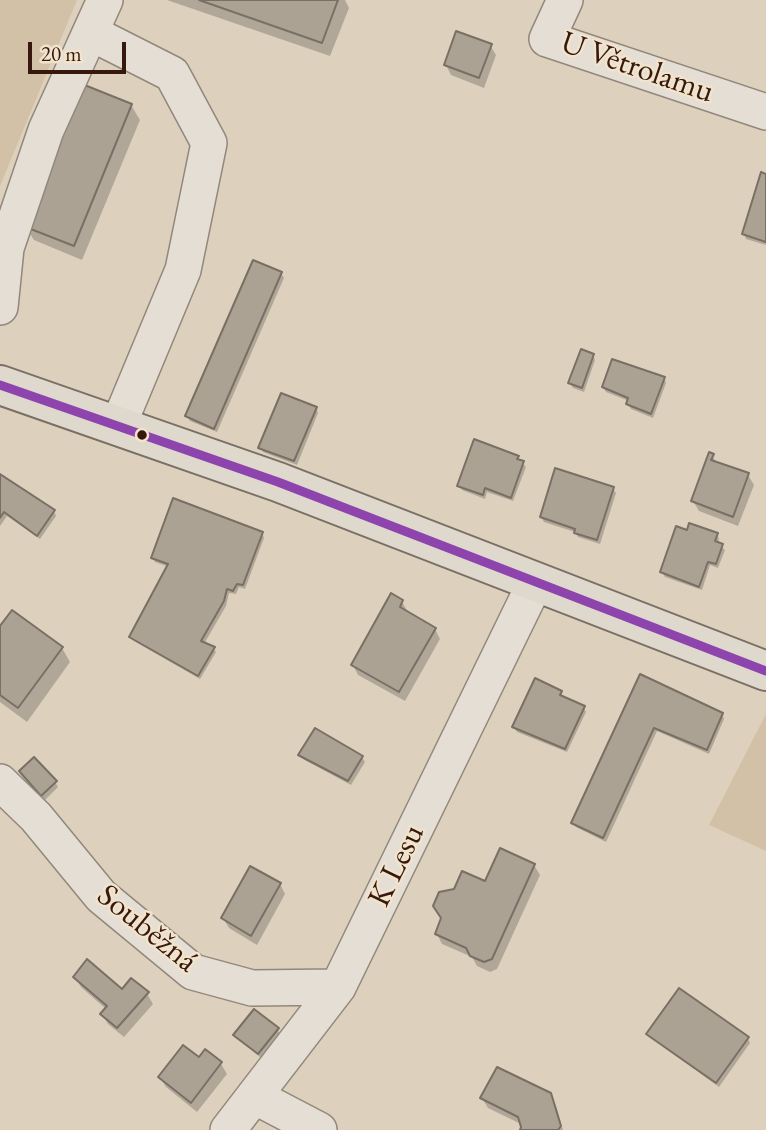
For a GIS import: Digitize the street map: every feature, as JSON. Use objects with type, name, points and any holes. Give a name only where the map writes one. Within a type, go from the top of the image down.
[{"type":"main road","points":[[0,385],[278,482],[766,671]]},
{"type":"street","points":[[0,307],[6,248],[46,130],[104,0]]},
{"type":"street","name":"U Větrolamu","points":[[565,0],[547,39],[766,112]]},
{"type":"street","points":[[91,33],[172,74],[209,143],[183,270],[118,426]]},
{"type":"street","name":"K Lesu","points":[[228,1130],[338,987],[535,583]]},
{"type":"street","name":"Souběžná","points":[[0,782],[36,817],[101,896],[193,972],[252,988],[338,987]]},
{"type":"street","points":[[254,1096],[319,1130]]},
{"type":"shaded area","points":[[0,0],[77,0],[0,186]]},
{"type":"shaded area","points":[[766,714],[766,851],[709,825]]},
{"type":"building","points":[[199,0],[338,0],[322,43]]},
{"type":"building","points":[[456,31],[492,44],[479,78],[444,65]]},
{"type":"building","points":[[82,84],[132,104],[74,246],[23,226]]},
{"type":"building","points":[[761,172],[766,174],[766,242],[742,234]]},
{"type":"building","points":[[253,260],[282,272],[214,429],[185,416]]},
{"type":"building","points":[[581,349],[594,354],[582,388],[568,383]]},
{"type":"building","points":[[612,359],[665,377],[651,414],[626,404],[628,398],[602,387]]},
{"type":"building","points":[[281,393],[317,407],[294,461],[258,448]]},
{"type":"building","points":[[474,439],[519,456],[517,459],[524,461],[511,498],[485,488],[483,495],[457,486]]},
{"type":"building","points":[[709,452],[714,454],[711,460],[749,473],[733,517],[691,501]]},
{"type":"building","points":[[555,468],[614,487],[597,540],[574,533],[575,529],[540,517]]},
{"type":"building","points":[[0,474],[55,510],[37,536],[4,512],[0,518]]},
{"type":"building","points":[[173,498],[263,532],[243,585],[237,584],[233,591],[227,589],[224,601],[201,641],[215,647],[198,676],[129,637],[168,564],[151,558]]},
{"type":"building","points":[[689,523],[718,533],[715,541],[723,544],[716,564],[708,562],[699,587],[660,572],[676,526],[687,530]]},
{"type":"building","points":[[391,593],[403,600],[400,607],[436,628],[399,692],[351,665]]},
{"type":"building","points":[[12,610],[63,647],[18,708],[0,695],[0,626]]},
{"type":"building","points":[[640,674],[723,713],[707,750],[654,728],[603,838],[571,823]]},
{"type":"building","points":[[535,678],[562,691],[560,695],[585,706],[565,749],[512,727]]},
{"type":"building","points":[[315,728],[363,756],[348,781],[298,755]]},
{"type":"building","points":[[34,757],[57,781],[41,796],[19,771]]},
{"type":"building","points":[[500,848],[535,864],[492,959],[484,962],[470,956],[466,948],[435,934],[441,918],[433,906],[439,892],[454,889],[462,871],[485,881]]},
{"type":"building","points":[[250,866],[281,883],[251,936],[221,918]]},
{"type":"building","points":[[87,959],[122,989],[131,978],[149,992],[117,1028],[100,1014],[107,1006],[73,977]]},
{"type":"building","points":[[679,988],[749,1037],[716,1083],[646,1034]]},
{"type":"building","points":[[254,1009],[279,1028],[258,1054],[233,1035]]},
{"type":"building","points":[[183,1045],[199,1057],[205,1049],[222,1062],[191,1103],[158,1077]]},
{"type":"building","points":[[497,1067],[551,1093],[561,1126],[558,1130],[520,1130],[518,1117],[480,1098]]},
{"type":"transit line","points":[[0,385],[278,482],[766,671]]}]
